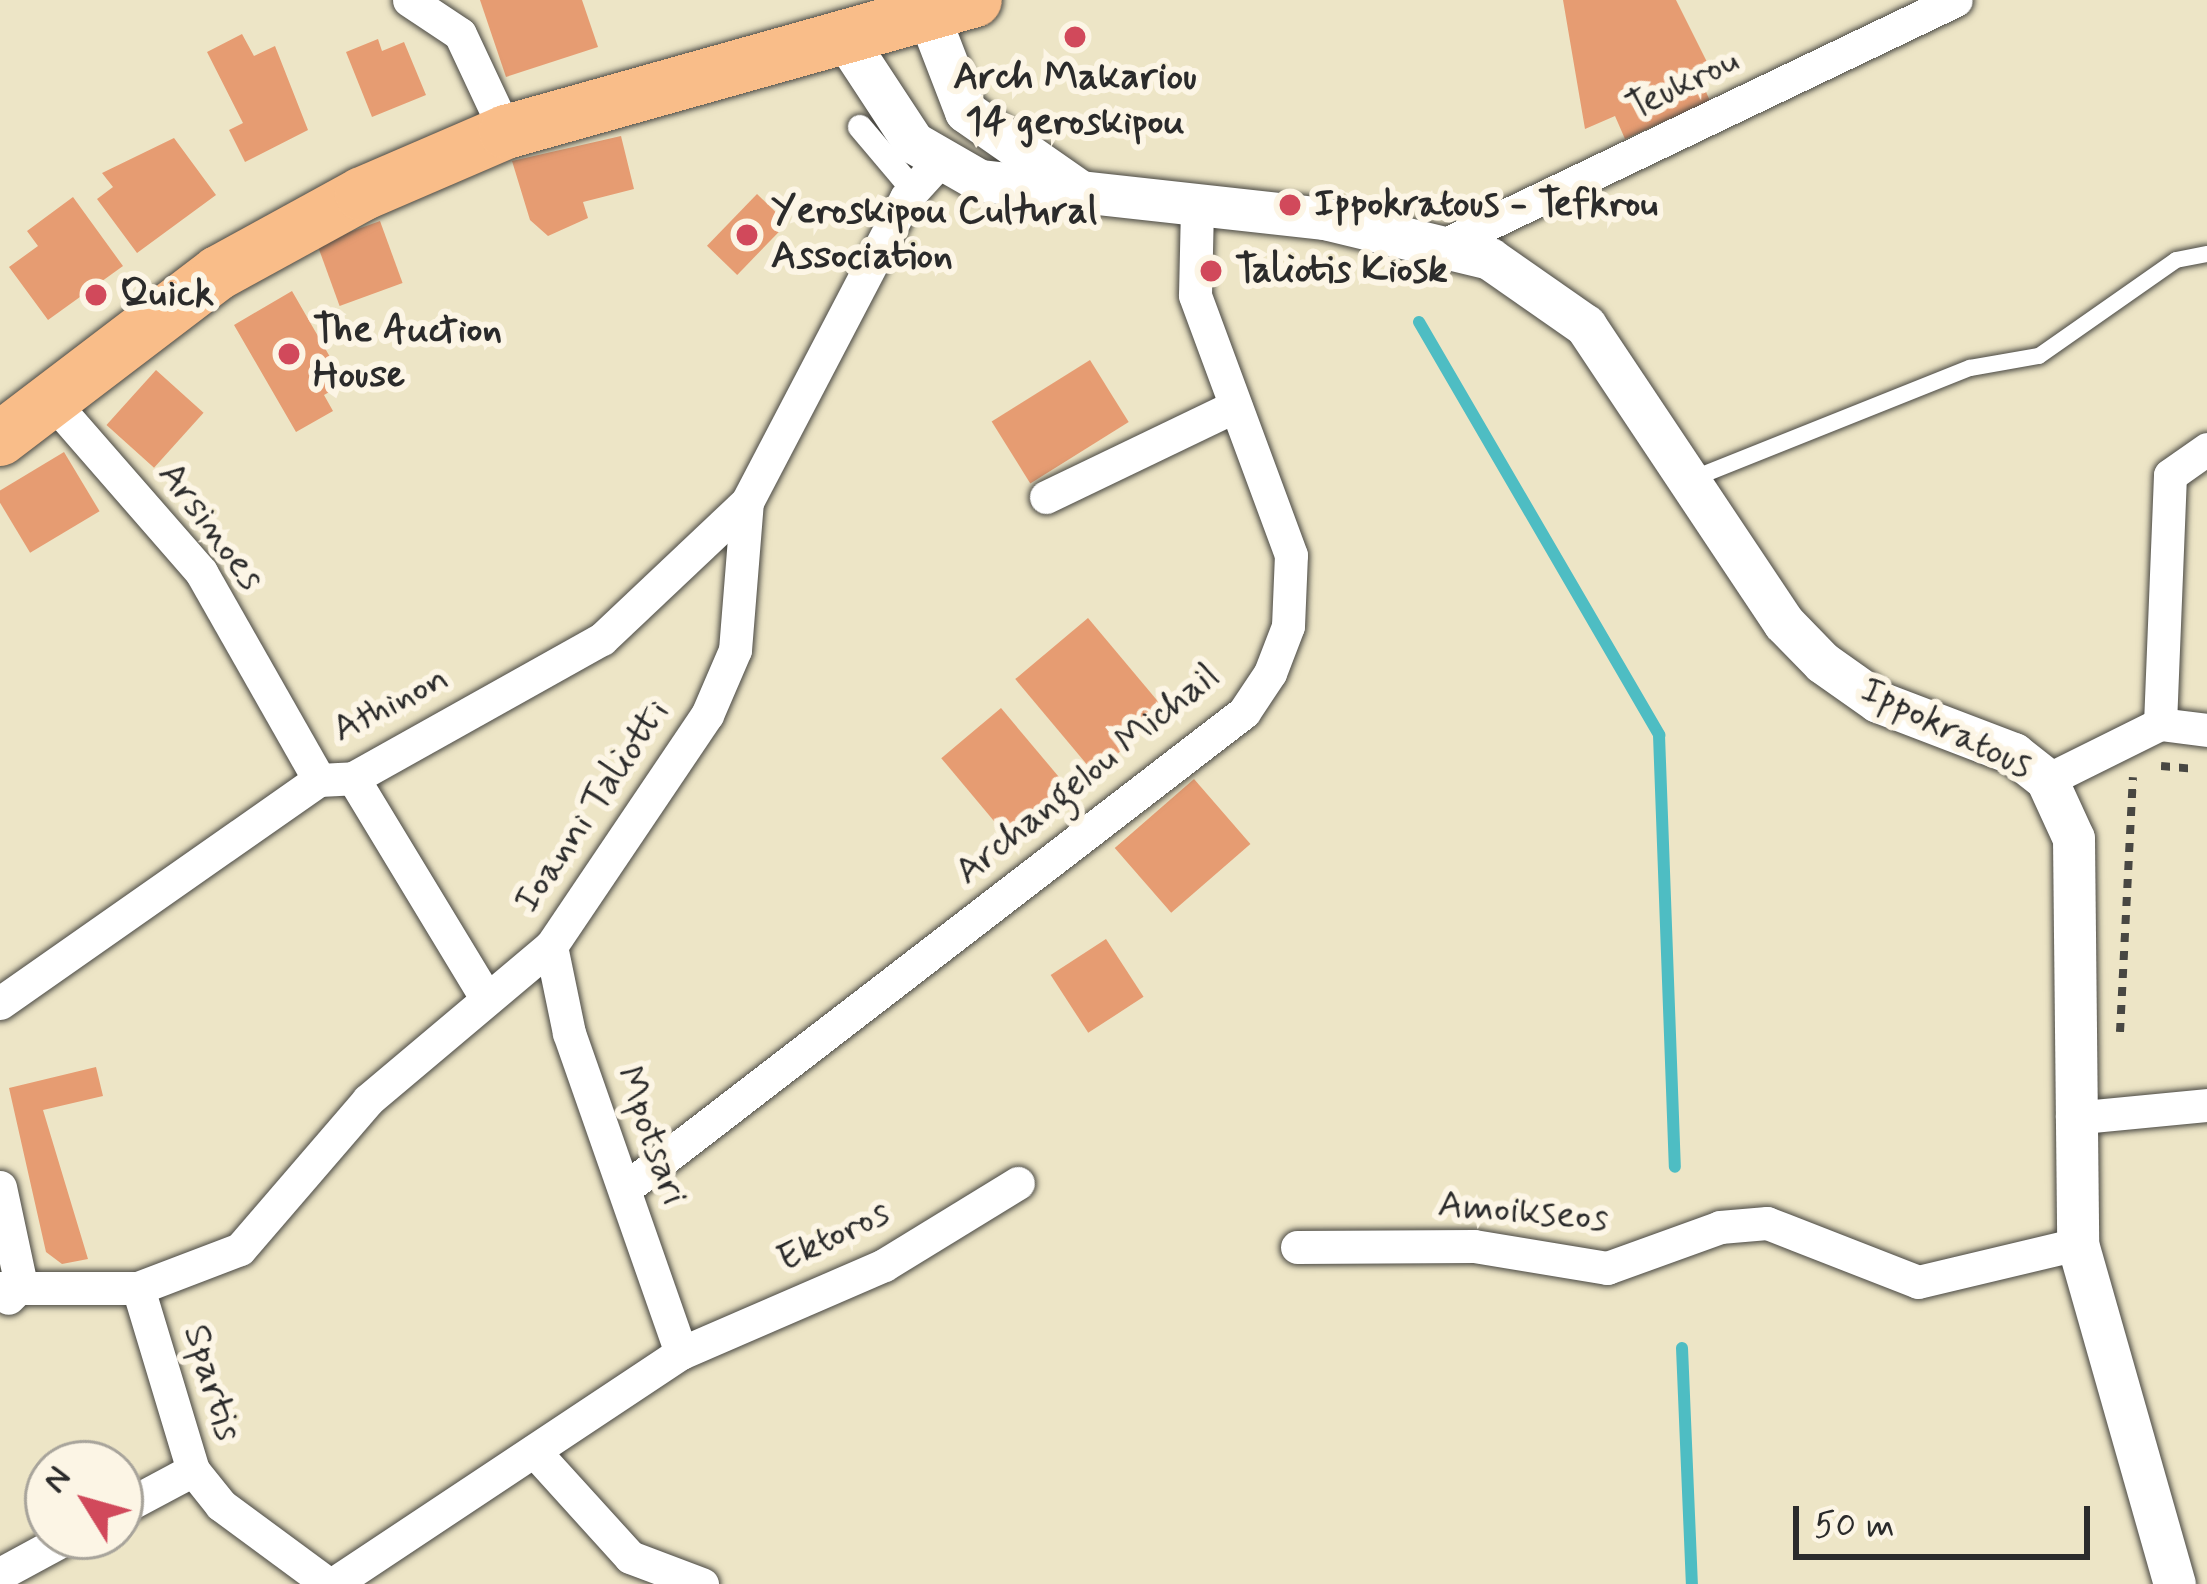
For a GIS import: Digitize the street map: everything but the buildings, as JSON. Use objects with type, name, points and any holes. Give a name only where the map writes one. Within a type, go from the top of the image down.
[{"type":"main road","points":[[0,440],[218,273],[506,132],[847,41],[952,8]]},
{"type":"street","points":[[410,0],[460,34],[506,132]]},
{"type":"street","name":"Teukrou","points":[[1447,244],[1956,0]]},
{"type":"street","name":"Ippokratous","points":[[952,8],[966,112],[1084,194]]},
{"type":"street","name":"Ippokratous","points":[[847,41],[926,177],[1197,210],[1325,219],[1447,244],[1490,259],[1586,326],[1823,663],[1878,702],[1998,746],[2047,780],[2074,838],[2072,1118],[2078,1244],[2175,1584]]},
{"type":"street","points":[[860,127],[926,177]]},
{"type":"street","name":"Ioanni Taliotti","points":[[7,1293],[138,1288],[262,1231],[368,1100],[551,946],[707,715],[735,650],[747,502],[926,177]]},
{"type":"street","name":"Archangelou Michail","points":[[626,1188],[1244,712],[1288,626],[1292,574],[1195,295],[1197,210]]},
{"type":"street","name":"Arsinoes","points":[[52,401],[201,572],[486,998]]},
{"type":"street","points":[[1046,497],[1234,406]]},
{"type":"street","points":[[2161,724],[2170,475],[2207,449]]},
{"type":"street","name":"Athinon","points":[[0,1004],[336,779],[602,639],[747,502]]},
{"type":"street","points":[[2047,780],[2161,724],[2207,730]]},
{"type":"street","name":"Mpotsari","points":[[551,946],[568,1033],[680,1353]]},
{"type":"street","points":[[2072,1118],[2207,1105]]},
{"type":"street","name":"Ektoros","points":[[345,1580],[680,1353],[884,1265],[1018,1183]]},
{"type":"street","points":[[0,1187],[7,1293]]},
{"type":"street","name":"Amoikseos","points":[[1297,1247],[1474,1246],[1607,1268],[1720,1227],[1767,1223],[1918,1282],[2078,1244]]},
{"type":"street","name":"Spartis","points":[[138,1288],[193,1470],[221,1505],[345,1580]]},
{"type":"street","points":[[534,1451],[630,1557],[702,1584]]},
{"type":"street","points":[[144,1496],[193,1470]]},
{"type":"lane","points":[[1692,479],[1970,368],[2039,356],[2176,260],[2207,254]]},
{"type":"path","points":[[2120,1056],[2134,775],[2148,765],[2207,770]]},
{"type":"waterway","points":[[1419,322],[1659,735],[1675,1167]]},
{"type":"waterway","points":[[1682,1348],[1692,1584]]},
{"type":"place","name":"Arch Makariou 14 geroskipou","points":[[1075,37]]},
{"type":"place","name":"Ippokratous - Tefkrou","points":[[1290,205]]},
{"type":"place","name":"Yeroskipou Cultural Association","points":[[747,235]]},
{"type":"place","name":"Taliotis Kiosk","points":[[1211,271]]},
{"type":"place","name":"Quick","points":[[96,295]]},
{"type":"place","name":"The Auction House","points":[[289,354]]}]
